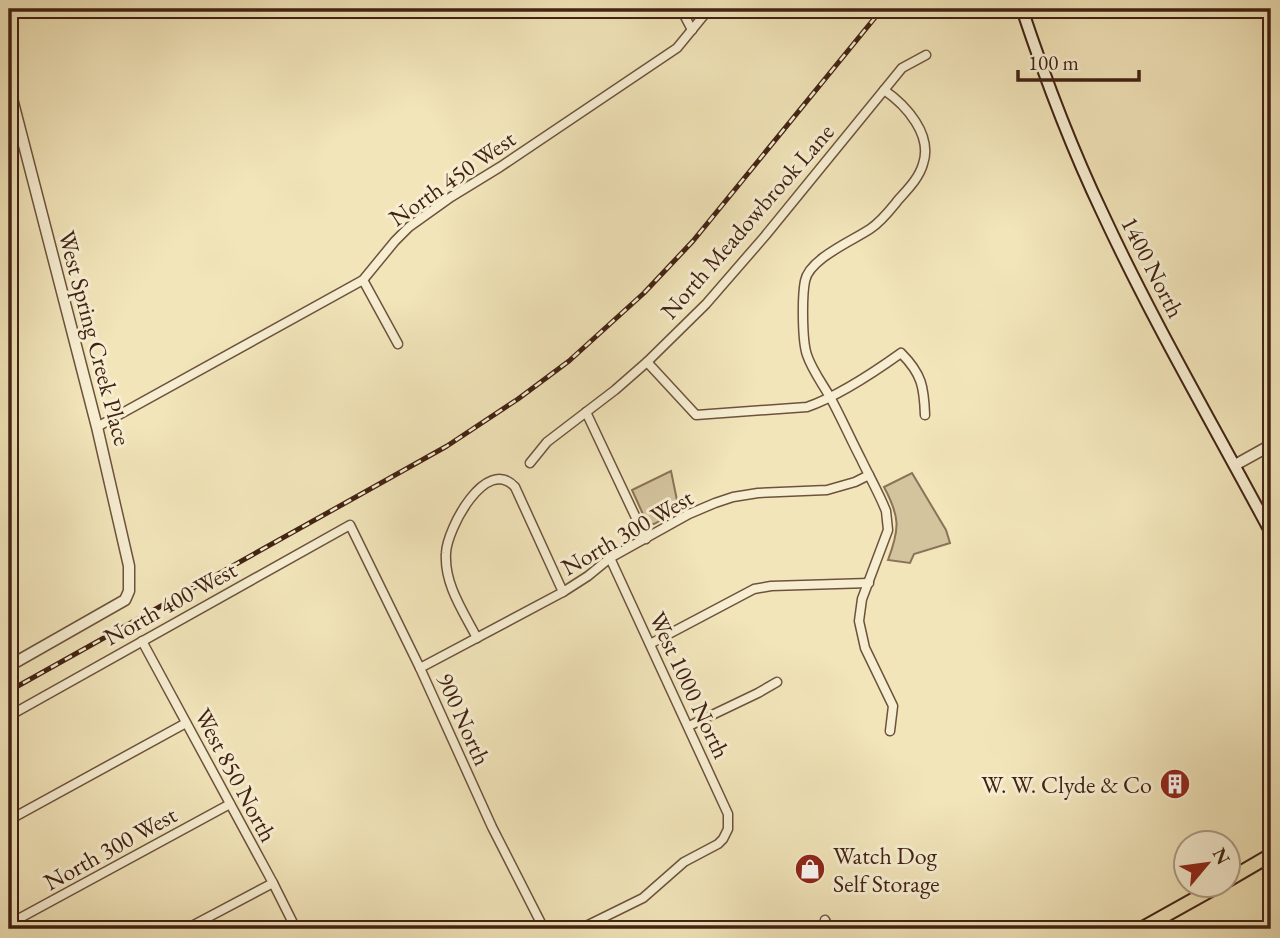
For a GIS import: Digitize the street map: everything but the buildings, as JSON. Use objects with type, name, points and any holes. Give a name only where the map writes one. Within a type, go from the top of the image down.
[{"type":"main road","name":"1400 North","points":[[1022,9],[1056,104],[1101,211],[1146,303],[1271,533]]},
{"type":"main road","points":[[1242,871],[1271,855]]},
{"type":"main road","points":[[1141,929],[1193,900]]},
{"type":"street","points":[[681,9],[692,30]]},
{"type":"street","name":"North 450 West","points":[[97,427],[363,280],[409,227],[677,48],[709,9]]},
{"type":"street","name":"North Meadowbrook Lane","points":[[530,463],[547,443],[647,362],[718,291],[902,68],[926,55]]},
{"type":"street","name":"West Spring Creek Place","points":[[9,87],[97,427],[128,566],[129,591],[125,600],[9,666]]},
{"type":"street","points":[[884,90],[908,110],[925,143],[923,166],[917,178],[872,228],[811,268],[804,282],[803,340],[806,354],[886,511],[888,530],[862,599],[859,621],[865,648],[893,706],[890,731]]},
{"type":"street","points":[[363,280],[398,344]]},
{"type":"street","points":[[647,362],[695,415],[807,407],[830,397],[901,353],[911,363],[924,388],[925,415]]},
{"type":"street","points":[[586,412],[646,540]]},
{"type":"street","points":[[1235,465],[1271,445]]},
{"type":"street","name":"North 300 West","points":[[420,668],[564,592],[610,558],[689,514],[733,498],[758,493],[827,490],[869,475]]},
{"type":"street","points":[[477,638],[448,578],[446,553],[450,536],[467,502],[475,492],[491,482],[506,481],[514,487],[564,592]]},
{"type":"street","name":"North 400 West","points":[[9,716],[350,525]]},
{"type":"street","name":"900 North","points":[[350,525],[420,668],[492,827],[544,929]]},
{"type":"street","name":"West 1000 North","points":[[580,929],[643,898],[684,862],[718,844],[728,829],[728,814],[610,558]]},
{"type":"street","points":[[650,644],[754,589],[771,586],[869,583]]},
{"type":"street","name":"West 850 North","points":[[142,640],[296,929]]},
{"type":"street","points":[[689,726],[777,682]]},
{"type":"street","points":[[9,820],[186,723]]},
{"type":"street","name":"North 300 West","points":[[9,924],[230,804]]},
{"type":"street","points":[[186,929],[273,883]]},
{"type":"street","points":[[825,920],[829,929]]},
{"type":"shaded area","points":[[671,471],[679,510],[654,524],[647,523],[632,490]]},
{"type":"shaded area","points":[[912,473],[946,530],[950,543],[914,554],[910,563],[888,560],[897,523],[884,487]]},
{"type":"railway","points":[[9,691],[447,446],[569,361],[644,293],[693,241],[882,9]]},
{"type":"place","name":"W. W. Clyde & Co","points":[[1175,784]]},
{"type":"place","name":"Watch Dog Self Storage","points":[[810,869]]}]
